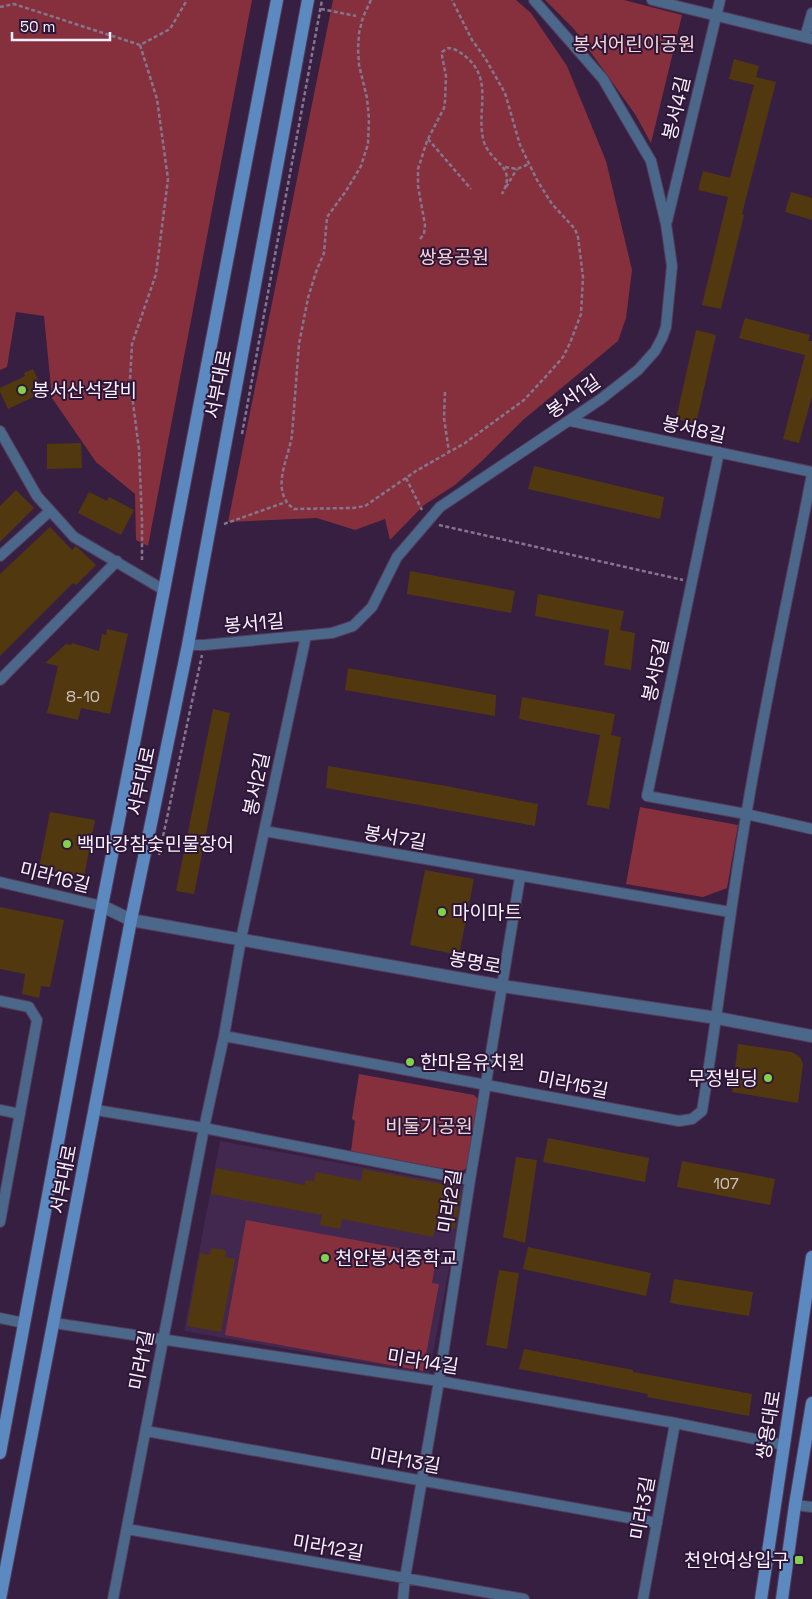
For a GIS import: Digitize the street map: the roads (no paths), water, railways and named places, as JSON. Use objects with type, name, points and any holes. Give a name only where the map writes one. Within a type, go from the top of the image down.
[{"type":"main road","name":"서부대로","points":[[0,1453],[102,906],[277,0]]},
{"type":"main road","name":"서부대로","points":[[0,1599],[96,1110],[131,920],[188,645],[308,0]]},
{"type":"main road","name":"쌍용대로","points":[[761,1599],[812,1257]]},
{"type":"main road","points":[[782,1599],[812,1403]]},
{"type":"street","name":"봉서1길","points":[[188,645],[306,636],[332,633],[353,626],[372,607],[397,557],[440,507],[570,421],[638,370],[655,351],[662,338],[666,327],[672,266],[666,224],[652,161],[603,78],[534,0]]},
{"type":"street","points":[[652,0],[808,38],[812,13]]},
{"type":"street","name":"봉서4길","points":[[666,224],[720,0]]},
{"type":"street","name":"봉서8길","points":[[570,421],[812,473]]},
{"type":"street","points":[[0,431],[37,496],[74,537],[164,590]]},
{"type":"street","name":"봉서5길","points":[[719,452],[647,796],[746,814],[812,829]]},
{"type":"street","points":[[717,1018],[730,912],[746,814],[812,473]]},
{"type":"street","points":[[0,556],[50,511]]},
{"type":"street","points":[[0,680],[117,561]]},
{"type":"street","name":"봉서2길","points":[[241,939],[306,636]]},
{"type":"street","name":"봉서7길","points":[[264,831],[730,912]]},
{"type":"street","points":[[502,986],[520,877]]},
{"type":"street","name":"미라16길","points":[[0,882],[102,906]]},
{"type":"street","name":"봉명로","points":[[102,906],[131,920],[502,986],[717,1018],[812,1036]]},
{"type":"street","name":"미라1길","points":[[113,1599],[204,1128],[224,1036],[241,939]]},
{"type":"street","name":"미라2길","points":[[403,1599],[502,986]]},
{"type":"street","points":[[0,1001],[29,1007],[37,1020],[0,1222]]},
{"type":"street","name":"미라15길","points":[[224,1036],[679,1121],[692,1119],[702,1112],[717,1018]]},
{"type":"street","points":[[0,1110],[20,1114]]},
{"type":"street","points":[[96,1110],[204,1128],[470,1180]]},
{"type":"street","points":[[0,1318],[24,1323]]},
{"type":"street","name":"미라14길","points":[[54,1323],[439,1381],[675,1423],[784,1445]]},
{"type":"street","name":"미라3길","points":[[643,1599],[675,1423]]},
{"type":"street","name":"미라13길","points":[[146,1431],[657,1523]]},
{"type":"street","points":[[795,1505],[812,1507]]},
{"type":"street","name":"미라12길","points":[[127,1529],[524,1599]]},
{"type":"place","name":"봉서산석갈비","points":[[22,390]]},
{"type":"place","name":"백마강참숯민물장어","points":[[67,844]]},
{"type":"place","name":"마이마트","points":[[442,912]]},
{"type":"place","name":"한마음유치원","points":[[410,1062]]},
{"type":"place","name":"무정빌딩","points":[[768,1078]]},
{"type":"place","name":"천안봉서중학교","points":[[325,1258]]},
{"type":"place","name":"천안여상입구","points":[[799,1560]]},
{"type":"park label","name":"봉서어린이공원","points":[[634,44]]},
{"type":"park label","name":"쌍용공원","points":[[454,257]]},
{"type":"park label","name":"비둘기공원","points":[[429,1126]]}]
